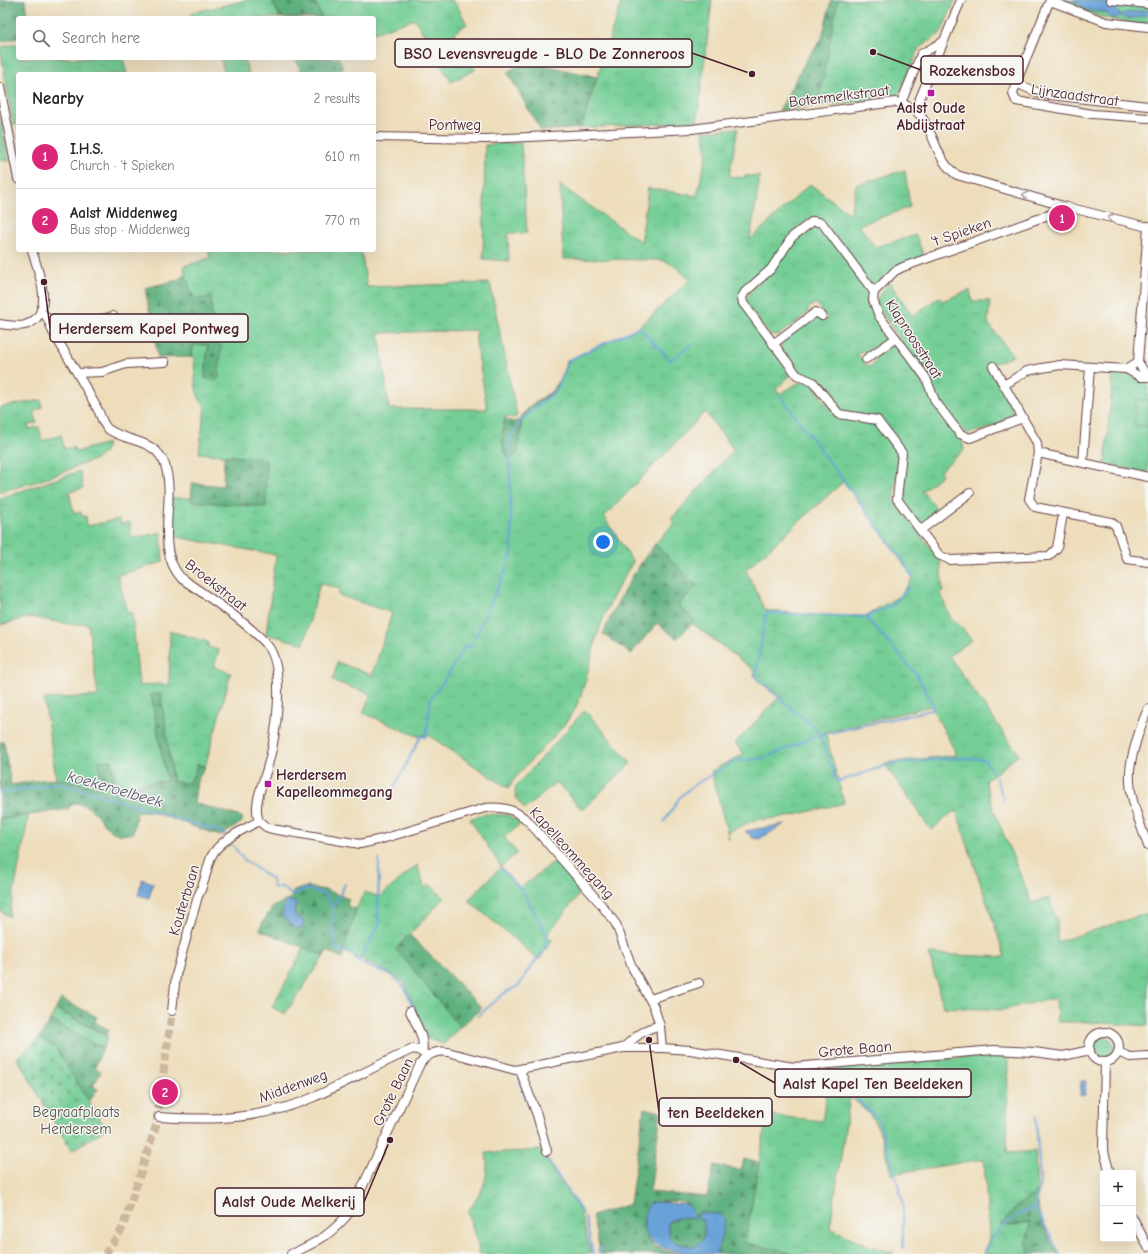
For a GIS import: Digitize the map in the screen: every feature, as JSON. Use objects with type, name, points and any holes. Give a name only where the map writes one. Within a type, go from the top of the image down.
[{"type":"street","points":[[915,110],[961,0]]},
{"type":"street","points":[[1111,0],[1148,4]]},
{"type":"street","name":"Lijnzaadstraat","points":[[1148,27],[1106,22],[1050,1],[1016,83],[1013,94],[1016,101],[1085,113],[1148,118]]},
{"type":"street","points":[[901,103],[921,54],[944,41]]},
{"type":"street","name":"Lijnzaadstraat","points":[[1016,83],[1041,94],[1148,106]]},
{"type":"street","points":[[0,87],[16,169]]},
{"type":"street","name":"Botermelkstraat","points":[[536,137],[692,129],[889,102],[901,103],[915,110],[928,124],[942,160],[949,170],[957,175],[1063,206],[1148,227]]},
{"type":"street","name":"Pontweg","points":[[376,137],[486,139],[536,137]]},
{"type":"street","name":"'t Spieken","points":[[874,292],[895,271],[902,267],[1051,214],[1063,206]]},
{"type":"street","name":"Klaproosstraat","points":[[1023,418],[970,438],[960,434],[936,401],[926,378],[875,308],[873,300],[874,292],[825,226],[818,222],[813,221],[807,224],[792,237],[771,269],[745,292],[742,297],[743,304],[797,375],[813,382],[838,414],[877,420],[902,453],[897,499],[939,555],[950,560],[1049,556],[1057,548],[1063,514]]},
{"type":"street","points":[[1147,377],[1138,362],[1148,227]]},
{"type":"street","points":[[0,324],[24,325],[36,319],[41,312],[43,305],[42,291],[32,252]]},
{"type":"street","name":"Broekstraat","points":[[41,312],[48,317],[53,332],[78,373],[104,425],[117,434],[150,446],[160,455],[165,465],[167,479],[168,552],[174,571],[182,579],[256,634],[269,648],[274,659],[277,670],[276,727],[271,756],[257,808],[259,821]]},
{"type":"street","points":[[773,344],[816,312],[822,316]]},
{"type":"street","points":[[53,332],[113,316]]},
{"type":"street","points":[[866,359],[896,338]]},
{"type":"street","points":[[78,373],[102,372],[126,364],[165,362]]},
{"type":"street","points":[[1126,370],[1138,362]]},
{"type":"street","points":[[993,366],[1037,443],[1038,453],[1029,499],[1031,504],[1035,507],[1063,514],[1111,522],[1116,526],[1127,559],[1148,562]]},
{"type":"street","points":[[1004,385],[1027,371],[1060,366],[1126,370],[1141,377],[1147,377]]},
{"type":"street","points":[[1083,462],[1090,367]]},
{"type":"street","points":[[1038,453],[1148,477]]},
{"type":"street","points":[[921,530],[970,493]]},
{"type":"street","points":[[1148,709],[1139,733],[1130,771],[1132,794],[1148,846]]},
{"type":"street","name":"Kapelleommegang","points":[[259,821],[266,827],[272,829],[360,844],[382,840],[485,808],[502,808],[516,812],[528,821],[611,916],[616,924],[632,967],[650,999],[660,1026],[662,1048]]},
{"type":"street","name":"Kouterbaan","points":[[172,1010],[176,975],[198,896],[202,891],[211,857],[220,846],[259,821]]},
{"type":"street","points":[[650,999],[699,984]]},
{"type":"street","points":[[410,1011],[420,1033],[425,1054]]},
{"type":"street","name":"Grote Baan","points":[[623,1048],[631,1040],[653,1026],[660,1026]]},
{"type":"street","points":[[1105,1032],[1114,1036],[1119,1044],[1118,1052],[1115,1058],[1105,1062],[1096,1060],[1090,1050],[1092,1038],[1096,1034],[1105,1032]]},
{"type":"street","name":"Grote Baan","points":[[290,1254],[324,1238],[340,1226],[352,1209],[425,1054],[437,1051],[448,1052],[510,1070],[520,1070],[623,1048],[690,1050],[794,1067],[994,1050],[1034,1052],[1063,1056],[1090,1050]]},
{"type":"street","name":"Middenweg","points":[[159,1117],[213,1120],[270,1112],[313,1098],[413,1049],[425,1054]]},
{"type":"street","points":[[1118,1052],[1130,1058],[1148,1056]]},
{"type":"street","points":[[1105,1062],[1103,1148],[1109,1170]]},
{"type":"street","points":[[520,1070],[537,1115],[547,1151]]},
{"type":"street","points":[[1136,1224],[1148,1247]]},
{"type":"green space","points":[[0,0],[25,0],[28,16],[16,16],[16,38],[0,42]]},
{"type":"green space","points":[[247,0],[272,0],[279,16],[192,16],[191,13]]},
{"type":"green space","points":[[272,0],[314,0],[321,16],[279,16]]},
{"type":"green space","points":[[314,0],[451,0],[456,4],[467,24],[454,33],[475,70],[451,82],[415,19],[376,32],[376,16],[321,16]]},
{"type":"green space","points":[[622,0],[712,0],[697,122],[581,128]]},
{"type":"green space","points":[[831,0],[903,0],[827,57],[818,105],[779,111],[806,60],[822,38]]},
{"type":"green space","points":[[838,0],[955,0],[941,33],[919,48],[899,94],[848,103],[818,105]]},
{"type":"green space","points":[[1055,0],[1105,0],[1148,6],[1148,25],[1101,17]]},
{"type":"green space","points":[[16,44],[16,60],[124,60],[126,72],[16,72],[16,125],[13,124],[0,47]]},
{"type":"green space","points":[[221,60],[245,60],[248,72],[224,72]]},
{"type":"green space","points":[[296,60],[340,60],[343,68],[333,72],[301,72]]},
{"type":"green space","points":[[526,61],[597,77],[581,128],[541,131],[507,72]]},
{"type":"green space","points":[[0,116],[9,161],[0,160]]},
{"type":"green space","points":[[738,128],[729,176],[742,178],[744,176],[760,176],[750,240],[810,184],[850,214],[856,185],[905,170],[910,207],[859,225],[875,247],[916,235],[924,257],[879,284],[869,283],[817,218],[801,225],[789,237],[769,266],[748,286],[738,300],[791,375],[776,389],[779,394],[804,381],[812,385],[830,408],[873,422],[898,454],[894,501],[940,560],[943,591],[940,592],[951,619],[960,626],[972,640],[949,656],[1019,755],[985,781],[994,811],[1032,903],[1049,898],[1057,921],[1057,942],[1148,913],[1148,1026],[1088,1022],[1057,1022],[1056,998],[1002,1010],[943,1007],[929,954],[1005,957],[956,810],[931,830],[884,763],[957,755],[931,706],[825,732],[844,803],[787,817],[755,820],[728,832],[729,839],[711,771],[744,754],[735,743],[780,696],[754,676],[755,671],[693,624],[694,621],[678,605],[697,586],[655,544],[675,522],[671,519],[734,450],[705,412],[604,517],[633,562],[617,589],[604,617],[597,636],[581,694],[575,709],[560,730],[524,768],[508,788],[428,735],[417,736],[363,713],[371,694],[333,681],[337,662],[372,675],[392,613],[338,595],[340,589],[320,583],[304,644],[266,634],[276,555],[171,536],[171,498],[191,498],[192,501],[265,507],[265,459],[199,453],[205,406],[198,396],[194,358],[192,357],[193,344],[208,345],[205,378],[213,342],[211,299],[194,299],[185,274],[184,266],[210,258],[208,252],[361,252],[367,287],[490,283],[517,416],[514,418],[506,416],[502,441],[521,434],[522,419],[531,407],[557,390],[569,360],[639,327],[690,280],[675,266],[662,260],[563,259],[560,185],[641,242],[648,188],[697,196],[707,152],[703,131]],"holes":[[[476,330],[476,342],[487,409],[389,409],[379,333]],[[844,481],[913,577],[901,595],[865,616],[811,615],[765,610],[746,570]]]},
{"type":"green space","points":[[521,143],[527,233],[508,233],[509,261],[483,259],[485,145]]},
{"type":"green space","points":[[812,225],[820,226],[859,276],[870,295],[873,311],[887,333],[888,337],[867,353],[861,351],[858,355],[869,367],[875,363],[875,357],[888,347],[894,345],[899,349],[916,371],[938,409],[962,440],[964,450],[940,471],[942,475],[922,491],[939,512],[925,524],[918,523],[900,500],[904,460],[880,421],[843,412],[800,375],[781,350],[781,342],[815,316],[823,321],[828,319],[816,303],[808,308],[808,313],[779,335],[770,335],[746,304],[747,296],[795,238]]},
{"type":"green space","points":[[185,274],[194,299],[211,297],[213,342],[221,346],[219,378],[216,381],[205,378],[208,345],[193,345],[192,357],[158,358],[145,288],[178,280]]},
{"type":"green space","points":[[889,282],[913,316],[939,297],[942,301],[970,290],[972,301],[990,301],[988,323],[1013,356],[986,367],[1006,394],[1014,415],[979,431],[966,433],[959,427],[939,401],[876,303],[877,298]]},
{"type":"green space","points":[[567,360],[569,360],[557,390],[531,407],[522,419],[517,454],[510,459],[504,450],[502,440],[505,419],[513,422],[518,421],[530,406],[552,391],[561,377]]},
{"type":"green space","points":[[1113,374],[1127,375],[1148,383],[1148,473],[1105,464]]},
{"type":"green space","points":[[1136,399],[1148,400],[1148,426],[1134,425]]},
{"type":"green space","points":[[41,400],[42,408],[34,411],[37,423],[28,425],[29,429],[39,427],[42,441],[61,435],[64,449],[73,447],[76,452],[107,443],[105,452],[96,459],[42,480],[0,492],[0,407]]},
{"type":"green space","points":[[224,456],[266,459],[266,507],[191,501],[192,483],[223,486]]},
{"type":"green space","points":[[80,471],[83,488],[69,492],[74,513],[81,512],[81,516],[86,516],[87,526],[119,519],[121,524],[130,522],[131,537],[142,537],[161,532],[163,562],[118,575],[127,613],[132,612],[139,686],[159,684],[169,686],[170,631],[208,642],[208,647],[219,650],[214,667],[231,673],[205,767],[198,764],[190,783],[173,782],[161,694],[151,695],[167,781],[130,785],[129,798],[116,796],[112,760],[101,788],[56,779],[44,699],[98,696],[88,623],[74,625],[30,617],[0,625],[0,498]]},
{"type":"green space","points":[[655,544],[697,586],[678,605],[695,621],[677,639],[657,623],[631,654],[603,634],[626,587]]},
{"type":"green space","points":[[151,694],[161,694],[173,782],[190,783],[198,764],[205,767],[197,781],[194,803],[242,817],[242,822],[221,836],[149,811],[137,813],[133,833],[123,835],[114,833],[84,805],[74,803],[68,809],[0,820],[0,742],[4,742],[11,785],[40,780],[61,779],[101,788],[99,761],[112,760],[116,796],[129,798],[130,785],[167,781]]},
{"type":"green space","points":[[585,710],[631,763],[582,810],[556,782],[525,809],[518,801],[516,796],[516,786]]},
{"type":"green space","points":[[29,814],[9,917],[0,910],[0,820]]},
{"type":"green space","points":[[484,814],[507,815],[521,823],[504,837],[517,853],[501,867],[470,819]]},
{"type":"green space","points":[[556,860],[582,891],[547,935],[552,940],[539,960],[468,900],[501,867],[520,888]]},
{"type":"green space","points":[[417,865],[425,889],[429,884],[444,898],[396,949],[460,1027],[444,1044],[428,1039],[404,982],[390,973],[343,951],[356,909],[365,892],[380,897]]},
{"type":"green space","points":[[306,887],[326,890],[349,899],[347,906],[356,909],[342,958],[327,951],[324,956],[260,930],[272,907],[290,899],[294,891]]},
{"type":"green space","points":[[409,934],[482,1008],[460,1027],[396,949]]},
{"type":"green space","points":[[304,948],[324,956],[285,1014],[272,1007]]},
{"type":"green space","points":[[61,999],[97,1017],[95,1022],[109,1030],[106,1035],[56,1009]]},
{"type":"green space","points":[[56,1009],[108,1037],[103,1048],[50,1020]]},
{"type":"green space","points":[[50,1020],[103,1048],[95,1067],[101,1072],[93,1086],[98,1089],[89,1102],[54,1047],[39,1038]]},
{"type":"green space","points":[[1104,1037],[1111,1040],[1114,1047],[1111,1054],[1104,1057],[1097,1054],[1094,1047],[1097,1040]]},
{"type":"green space","name":"Begraafplaats Herdersem","points":[[39,1038],[54,1046],[106,1129],[71,1151],[17,1058]]},
{"type":"green space","points":[[1008,1054],[1007,1153],[1035,1151],[1037,1192],[1019,1204],[1025,1222],[1029,1222],[1030,1227],[1026,1241],[1030,1254],[984,1254],[989,1238],[984,1159],[891,1174],[882,1140],[875,1122],[861,1106],[850,1097],[830,1228],[869,1246],[893,1252],[893,1254],[797,1254],[745,1243],[767,1115],[822,1121],[828,1085],[826,1069]]},
{"type":"green space","points":[[644,1108],[661,1112],[650,1192],[707,1197],[714,1165],[740,1170],[744,1159],[759,1163],[745,1243],[797,1254],[717,1254],[725,1219],[720,1214],[699,1213],[705,1232],[702,1241],[699,1244],[694,1247],[678,1243],[671,1239],[669,1235],[668,1223],[679,1217],[693,1219],[689,1206],[681,1202],[670,1201],[650,1203],[646,1232],[651,1244],[657,1248],[679,1254],[601,1254],[592,1216],[630,1204]]},
{"type":"green space","points":[[541,1150],[554,1173],[580,1211],[591,1254],[480,1254],[468,1211],[484,1184],[487,1170],[486,1153]]},
{"type":"green space","points":[[1037,1192],[1039,1210],[1043,1225],[1058,1254],[1030,1254],[1026,1241],[1030,1227],[1029,1222],[1011,1226],[1001,1224],[1019,1204]]},
{"type":"water","points":[[1073,0],[1090,0],[1115,5],[1119,14],[1148,10],[1148,15],[1128,19],[1119,16],[1114,19],[1104,12],[1085,10]]},
{"type":"water","points":[[785,824],[759,839],[753,838],[745,831]]},
{"type":"water","points":[[142,879],[153,883],[149,898],[138,895]]},
{"type":"water","points":[[289,900],[296,903],[294,914],[304,922],[302,929],[294,927],[282,916],[284,904]]},
{"type":"water","points":[[1081,1081],[1086,1081],[1085,1095],[1080,1096]]},
{"type":"water","points":[[658,1202],[688,1205],[694,1215],[693,1219],[677,1218],[668,1223],[668,1230],[671,1239],[682,1245],[694,1247],[698,1245],[704,1236],[703,1221],[697,1218],[699,1213],[720,1214],[725,1219],[717,1254],[684,1253],[661,1247],[652,1242],[646,1235],[644,1216],[650,1203]]},
{"type":"waterway","points":[[508,561],[512,555],[509,446],[513,433],[522,419],[557,390],[569,360],[639,327],[670,360],[692,344]]},
{"type":"waterway","points":[[781,397],[909,569],[908,571],[913,577]]},
{"type":"waterway","points":[[475,637],[507,567]]},
{"type":"waterway","points":[[664,822],[680,797],[694,785],[735,761],[765,758],[816,736],[931,710],[934,707],[917,675],[866,617],[891,606],[910,586]]},
{"type":"waterway","points":[[866,617],[766,613],[756,674],[757,679],[815,728],[820,736],[837,782],[894,763],[958,758],[984,759],[993,772]]},
{"type":"waterway","points":[[387,801],[421,736],[426,737],[431,698],[442,684],[465,646],[470,647],[473,642]]},
{"type":"waterway","points":[[996,778],[1004,801]]},
{"type":"waterway","name":"koekeroelbeek","points":[[0,793],[60,783],[222,832],[225,835]]},
{"type":"waterway","name":"koekeroelbeek","points":[[231,843],[244,860],[272,879],[273,888],[282,887],[292,895],[306,889],[324,894],[334,911],[332,929],[335,935],[335,947],[351,954],[360,963],[389,974],[400,982],[405,989],[417,1016]]},
{"type":"waterway","points":[[359,961],[381,921],[378,919],[379,859]]},
{"type":"waterway","points":[[500,868],[521,889],[546,933]]},
{"type":"waterway","points":[[332,906],[337,901],[345,884]]},
{"type":"waterway","points":[[478,1016],[503,994],[518,986],[526,973],[545,950],[545,940],[548,935]]},
{"type":"waterway","points":[[519,1078],[525,1097]]},
{"type":"waterway","points":[[833,1086],[855,1097],[879,1120],[903,1201],[903,1248]]},
{"type":"waterway","points":[[528,1103],[531,1111]]},
{"type":"waterway","points":[[1036,1115],[1040,1183],[1035,1207],[1060,1254]]},
{"type":"waterway","points":[[546,1157],[583,1214]]},
{"type":"waterway","points":[[985,1254],[990,1241],[1004,1226],[1020,1214],[1035,1207]]},
{"type":"waterway","points":[[585,1217],[593,1254]]},
{"type":"waterway","points":[[599,1254],[598,1249],[602,1248]]},
{"type":"tunnel","points":[[105,1254],[122,1229],[156,1126],[172,1011]]},
{"type":"place","name":"Rozekensbos","points":[[873,52]]},
{"type":"place","name":"BSO Levensvreugde - BLO De Zonneroos","points":[[752,74]]},
{"type":"place","name":"Aalst Oude Abdijstraat","points":[[931,93]]},
{"type":"place","name":"I.H.S.","points":[[1062,218]]},
{"type":"place","name":"Herdersem Kapel Pontweg","points":[[44,282]]},
{"type":"place","name":"Herdersem Kapelleommegang","points":[[268,784]]},
{"type":"place","name":"ten Beeldeken","points":[[649,1040]]},
{"type":"place","name":"Aalst Kapel Ten Beeldeken","points":[[736,1060]]},
{"type":"place","name":"Aalst Middenweg","points":[[165,1092]]},
{"type":"place","name":"Aalst Oude Melkerij","points":[[390,1140]]}]
